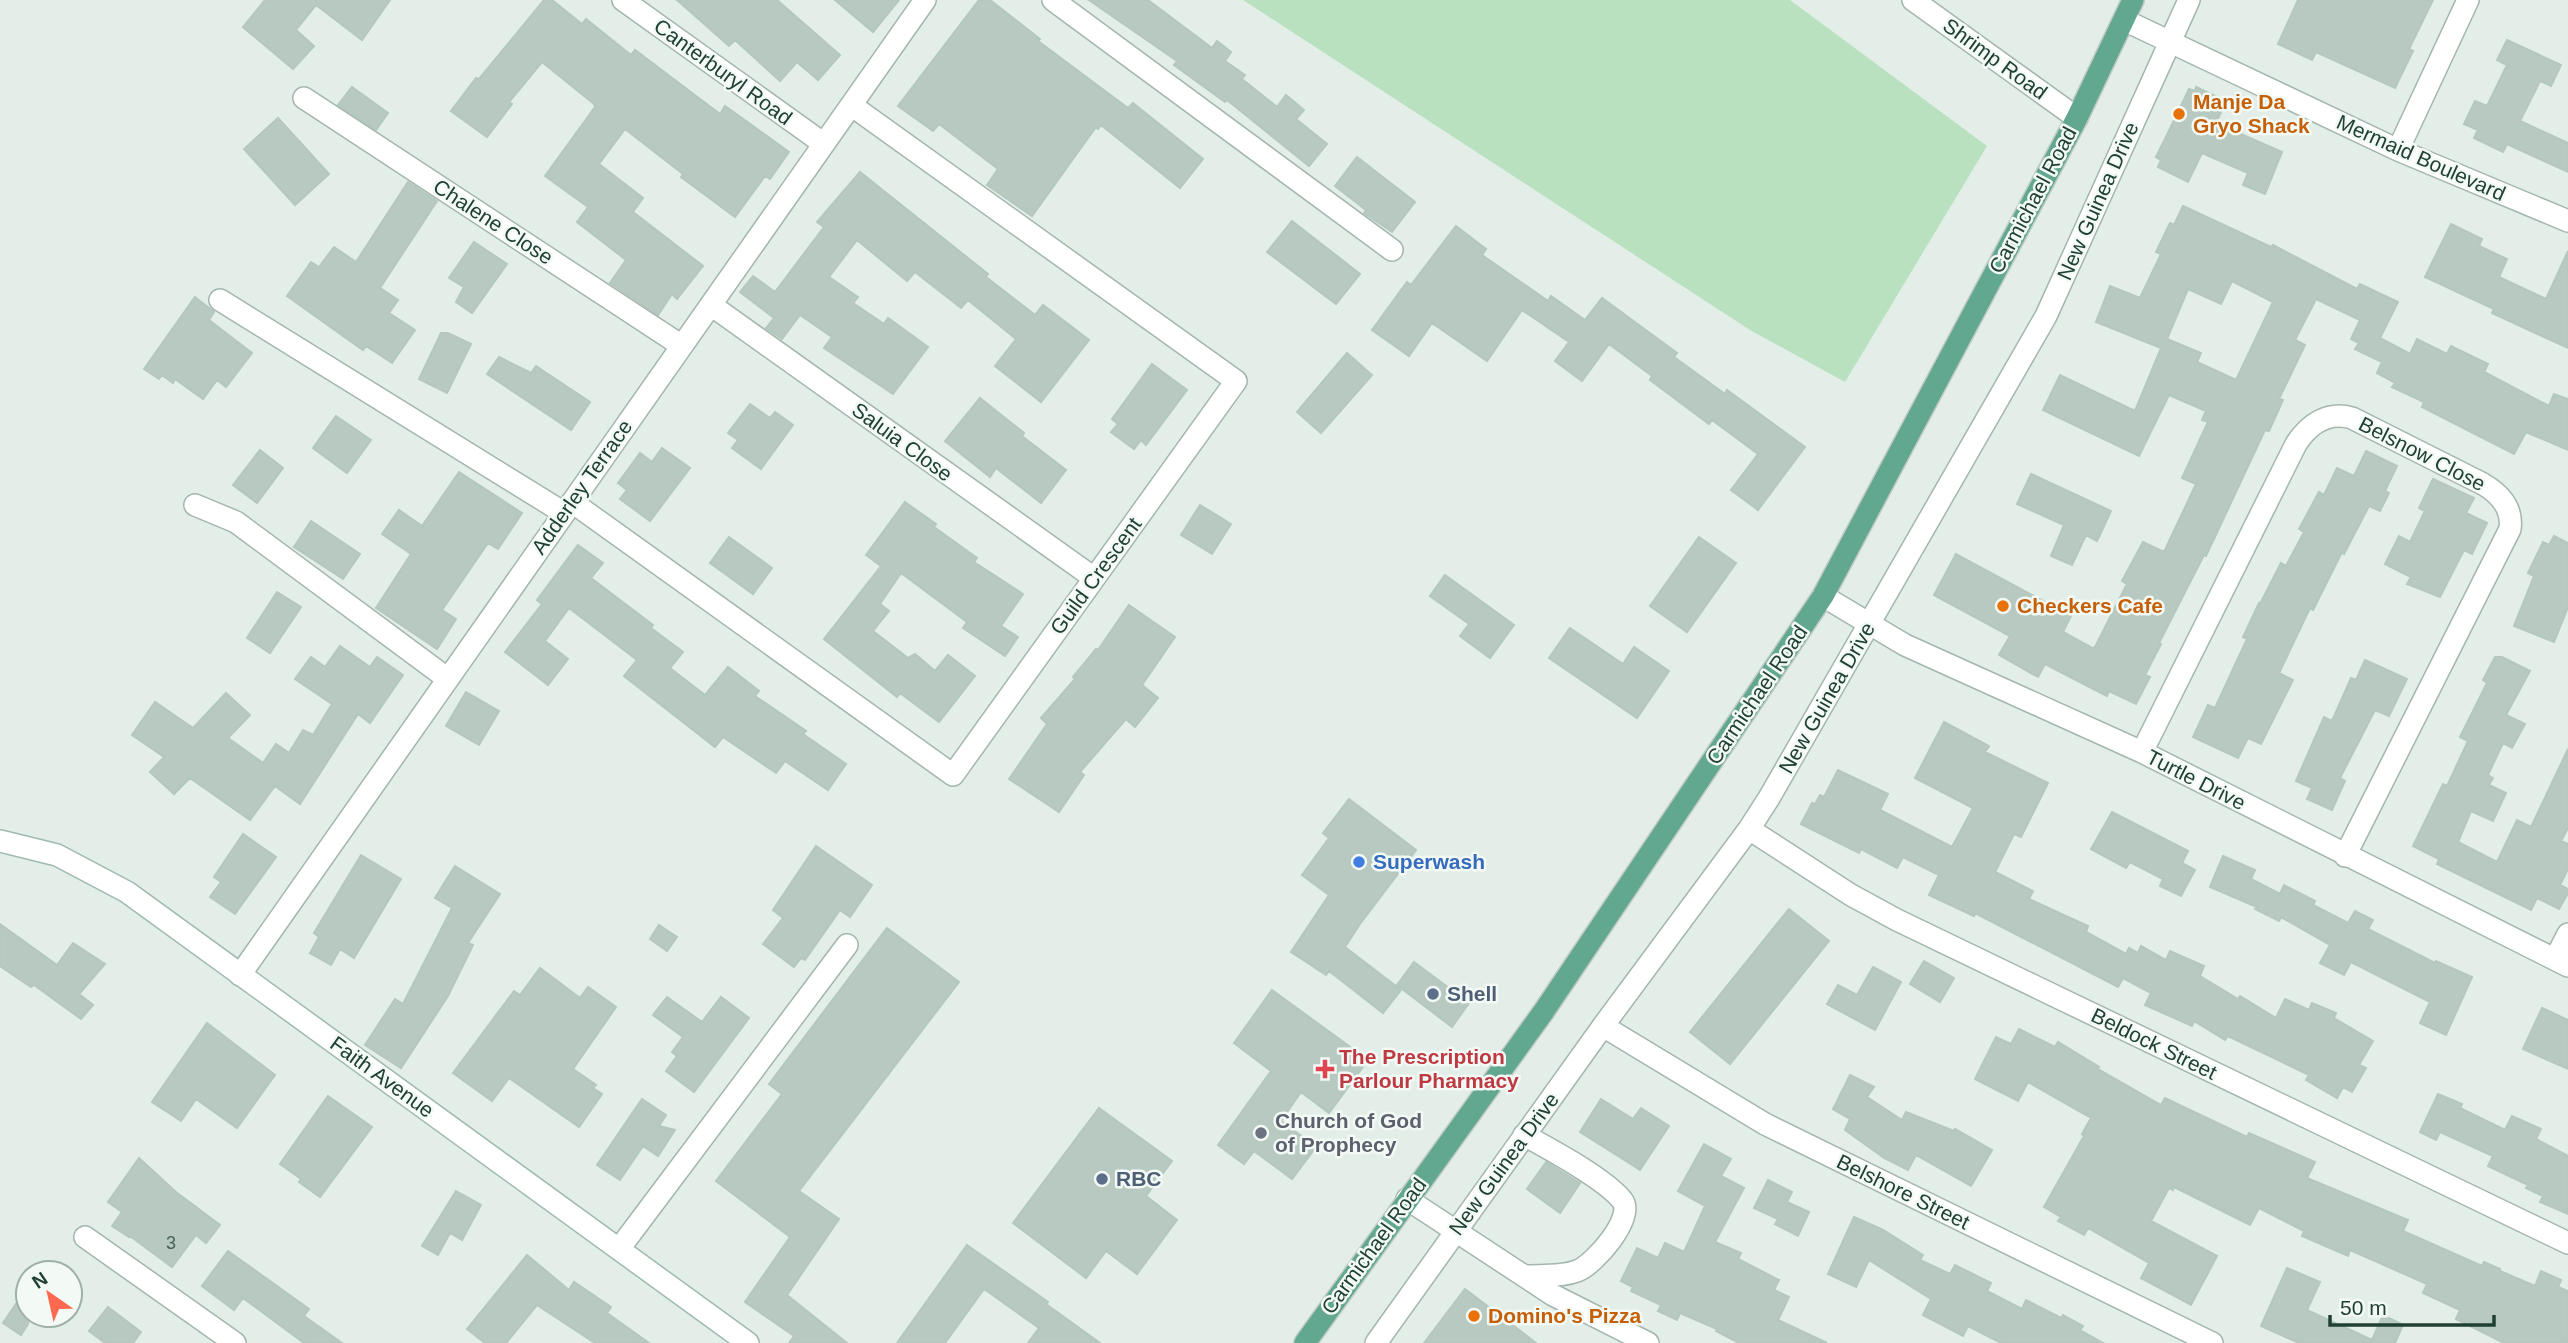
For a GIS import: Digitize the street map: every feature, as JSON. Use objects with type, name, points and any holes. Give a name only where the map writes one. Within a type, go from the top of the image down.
[{"type":"main road","name":"Carmichael Road","points":[[1305,1343],[1544,1012],[1823,596],[2077,118],[2133,0]]},
{"type":"street","name":"Canterburyl Road","points":[[623,0],[824,144]]},
{"type":"street","name":"Adderley Terrace","points":[[240,975],[925,0]]},
{"type":"street","points":[[1053,0],[1392,250]]},
{"type":"street","name":"Shrimp Road","points":[[1913,0],[2077,118]]},
{"type":"street","name":"New Guinea Drive","points":[[1376,1343],[1603,1026],[1749,829],[1870,625],[2046,316],[2189,0]]},
{"type":"street","points":[[2398,150],[2468,0]]},
{"type":"street","name":"Mermaid Boulevard","points":[[2124,20],[2398,150],[2568,222]]},
{"type":"street","name":"Chalene Close","points":[[304,98],[682,346]]},
{"type":"street","name":"Guild Crescent","points":[[568,508],[953,775],[1236,381],[851,106]]},
{"type":"street","points":[[220,300],[568,508]]},
{"type":"street","name":"Saluia Close","points":[[710,305],[1094,578]]},
{"type":"street","name":"Belsnow Close","points":[[2142,752],[2296,444],[2311,427],[2331,415],[2352,418],[2483,484],[2499,496],[2509,510],[2510,529],[2345,856]]},
{"type":"street","points":[[195,505],[236,522],[448,679]]},
{"type":"street","name":"Turtle Drive","points":[[1823,596],[1870,625],[1942,663],[2142,752],[2345,856],[2562,962]]},
{"type":"street","name":"Beldock Street","points":[[1749,829],[1852,895],[1897,920],[2568,1243]]},
{"type":"street","name":"Faith Avenue","points":[[0,841],[57,855],[106,879],[748,1343]]},
{"type":"street","points":[[2562,962],[2568,934]]},
{"type":"street","points":[[619,1249],[847,945]]},
{"type":"street","name":"Belshore Street","points":[[1603,1026],[1765,1124],[2212,1343]]},
{"type":"street","points":[[1524,1135],[1564,1157],[1606,1187],[1624,1202],[1627,1212],[1621,1226],[1587,1267],[1576,1272],[1524,1276]]},
{"type":"street","points":[[1407,1199],[1553,1295],[1648,1343]]},
{"type":"street","points":[[85,1237],[235,1343]]},
{"type":"green space","points":[[1243,0],[1790,0],[1987,146],[1845,382],[1750,330]]},
{"type":"building","points":[[265,0],[390,0],[362,40],[316,5],[296,30],[314,46],[293,69],[243,27]]},
{"type":"building","points":[[544,0],[552,0],[582,24],[586,19],[631,55],[635,50],[720,114],[725,106],[789,152],[770,179],[765,176],[735,217],[681,177],[683,174],[625,129],[599,164],[643,198],[633,212],[703,266],[677,299],[672,294],[658,315],[610,283],[626,260],[577,222],[588,207],[545,176],[595,107],[594,104],[542,62],[509,102],[512,104],[487,137],[451,111]]},
{"type":"building","points":[[677,0],[777,0],[840,55],[818,80],[797,62],[780,81],[735,40],[729,46]]},
{"type":"building","points":[[835,0],[899,0],[873,32]]},
{"type":"building","points":[[979,0],[990,0],[1040,39],[1038,41],[1128,108],[1133,103],[1203,159],[1180,188],[1101,125],[1098,129],[1096,127],[1032,216],[987,185],[998,169],[939,124],[933,131],[898,106]]},
{"type":"building","points":[[1089,0],[1148,0],[1212,48],[1217,41],[1231,52],[1225,61],[1245,75],[1242,79],[1277,107],[1286,95],[1304,110],[1296,119],[1327,144],[1309,166],[1227,100],[1225,102],[1174,65],[1177,61]]},
{"type":"building","points":[[2298,0],[2433,0],[2409,49],[2413,51],[2395,88],[2316,52],[2312,60],[2278,44]]},
{"type":"building","points":[[2507,40],[2561,65],[2551,86],[2540,81],[2520,121],[2568,143],[2568,172],[2507,144],[2503,152],[2474,138],[2478,130],[2464,124],[2475,101],[2487,106],[2507,65],[2497,60]]},
{"type":"building","points":[[352,87],[388,113],[376,130],[338,105]]},
{"type":"building","points":[[2196,87],[2226,101],[2216,123],[2282,152],[2265,194],[2243,185],[2248,173],[2202,153],[2188,182],[2158,167],[2161,160],[2156,157],[2189,89],[2195,91]]},
{"type":"building","points":[[278,118],[329,174],[295,205],[244,149]]},
{"type":"building","points":[[1357,157],[1415,202],[1392,232],[1364,213],[1366,210],[1335,186]]},
{"type":"building","points":[[860,172],[1035,315],[1043,305],[1089,340],[1041,402],[995,366],[1016,339],[968,300],[961,308],[915,272],[907,281],[857,240],[829,277],[858,297],[853,303],[884,324],[888,318],[928,347],[893,394],[824,348],[832,337],[800,315],[782,339],[766,328],[774,318],[740,292],[753,276],[775,292],[824,227],[817,222]]},
{"type":"building","points":[[408,182],[437,201],[380,288],[398,300],[389,313],[415,330],[392,363],[366,346],[363,350],[287,296],[311,262],[319,267],[334,247],[356,262]]},
{"type":"building","points":[[2183,206],[2271,247],[2273,245],[2357,289],[2360,284],[2398,302],[2380,338],[2410,354],[2417,339],[2447,354],[2451,346],[2488,364],[2484,372],[2549,406],[2554,394],[2568,399],[2568,450],[2526,432],[2514,454],[2422,407],[2424,402],[2392,387],[2395,383],[2377,373],[2382,362],[2355,349],[2359,343],[2351,339],[2360,320],[2316,299],[2295,340],[2305,345],[2279,399],[2283,400],[2269,431],[2265,430],[2206,556],[2204,555],[2159,643],[2161,644],[2145,675],[2150,677],[2136,704],[2109,691],[2107,696],[2045,664],[2038,677],[1999,655],[2010,636],[1934,595],[1956,554],[2071,616],[2063,632],[2094,649],[2127,584],[2122,581],[2143,542],[2164,552],[2196,484],[2182,478],[2208,422],[2202,420],[2206,411],[2169,395],[2139,456],[2043,410],[2060,375],[2135,411],[2161,348],[2096,322],[2110,286],[2140,298],[2161,254],[2156,252],[2170,223],[2174,225]],"holes":[[[2232,281],[2273,302],[2236,380],[2197,362],[2201,353],[2167,339],[2188,289],[2221,304]]]},
{"type":"building","points":[[1292,221],[1360,274],[1336,304],[1267,252]]},
{"type":"building","points":[[2451,224],[2482,239],[2479,246],[2507,259],[2499,277],[2546,299],[2568,251],[2568,348],[2492,313],[2494,309],[2425,277]]},
{"type":"building","points":[[1456,226],[1486,249],[1482,255],[1548,301],[1551,296],[1585,320],[1602,298],[1677,353],[1674,357],[1725,394],[1727,390],[1805,447],[1758,510],[1731,490],[1758,454],[1712,420],[1709,424],[1650,380],[1652,376],[1609,344],[1582,381],[1555,361],[1569,342],[1522,310],[1487,361],[1432,323],[1409,356],[1372,330],[1407,282],[1411,285]]},
{"type":"building","points":[[474,242],[507,264],[472,313],[456,302],[464,287],[449,278]]},
{"type":"building","points":[[195,297],[214,312],[209,320],[252,353],[226,387],[217,380],[203,399],[175,379],[173,383],[162,375],[159,379],[144,369]]},
{"type":"building","points":[[441,333],[448,333],[471,344],[447,393],[419,379]]},
{"type":"building","points":[[1347,353],[1372,375],[1321,433],[1297,412]]},
{"type":"building","points":[[499,357],[531,373],[536,366],[590,402],[571,430],[487,374]]},
{"type":"building","points":[[1152,364],[1187,390],[1146,445],[1141,440],[1134,449],[1111,432],[1118,424],[1112,419]]},
{"type":"building","points":[[980,398],[1024,433],[1022,436],[1066,470],[1041,503],[996,468],[990,477],[945,441]]},
{"type":"building","points":[[750,404],[770,418],[775,412],[793,425],[761,469],[732,448],[738,440],[728,433]]},
{"type":"building","points":[[336,416],[371,440],[347,473],[313,448]]},
{"type":"building","points":[[662,448],[690,468],[650,521],[620,499],[627,490],[618,483],[640,453],[652,462]]},
{"type":"building","points":[[260,450],[283,468],[257,503],[233,485]]},
{"type":"building","points":[[2366,451],[2397,466],[2385,491],[2389,493],[2380,511],[2369,506],[2313,610],[2310,608],[2279,673],[2293,680],[2261,744],[2248,738],[2238,758],[2193,737],[2208,705],[2215,708],[2247,639],[2243,637],[2259,603],[2281,563],[2286,566],[2304,532],[2299,529],[2319,492],[2324,495],[2337,468],[2354,476]]},
{"type":"building","points":[[459,472],[522,513],[498,549],[488,543],[442,610],[456,619],[437,649],[376,608],[411,554],[382,534],[399,510],[422,526]]},
{"type":"building","points":[[2031,474],[2111,511],[2097,541],[2086,535],[2072,565],[2051,556],[2064,525],[2017,504]]},
{"type":"building","points":[[2433,479],[2474,498],[2466,513],[2487,523],[2472,554],[2464,550],[2440,597],[2407,584],[2411,577],[2385,564],[2399,536],[2410,542],[2425,511],[2419,508]]},
{"type":"building","points":[[905,502],[977,558],[974,562],[1023,594],[1001,626],[1018,637],[1005,656],[963,628],[967,622],[901,573],[880,604],[889,611],[873,631],[908,658],[915,654],[935,671],[948,655],[975,676],[939,722],[900,693],[897,697],[824,639],[881,566],[866,555]]},
{"type":"building","points":[[1200,505],[1231,524],[1212,554],[1181,535]]},
{"type":"building","points":[[311,521],[360,554],[343,579],[294,547]]},
{"type":"building","points":[[2554,536],[2568,543],[2568,607],[2554,642],[2514,626],[2534,576],[2528,573],[2543,542],[2549,545]]},
{"type":"building","points":[[729,537],[772,568],[753,594],[710,563]]},
{"type":"building","points":[[1699,537],[1736,563],[1687,632],[1650,606]]},
{"type":"building","points":[[578,545],[603,563],[591,578],[653,625],[651,628],[683,652],[670,668],[705,695],[728,667],[759,691],[755,696],[806,731],[803,734],[846,764],[828,790],[785,761],[776,773],[723,737],[715,747],[624,676],[637,660],[569,608],[545,641],[568,659],[548,685],[505,652],[542,604],[537,600]]},
{"type":"building","points":[[1445,575],[1514,625],[1490,658],[1460,636],[1469,624],[1430,596]]},
{"type":"building","points":[[277,592],[301,607],[270,653],[247,638]]},
{"type":"building","points":[[1129,605],[1175,637],[1142,685],[1158,698],[1135,727],[1126,719],[1080,772],[1084,775],[1059,812],[1009,779],[1047,724],[1041,718],[1075,679],[1073,677],[1096,649],[1098,650]]},
{"type":"building","points":[[1570,628],[1623,664],[1634,647],[1669,671],[1637,718],[1549,658]]},
{"type":"building","points":[[340,646],[370,667],[377,657],[403,675],[370,723],[358,714],[300,804],[275,786],[250,820],[190,778],[174,794],[150,772],[164,757],[132,735],[155,702],[193,728],[226,693],[250,715],[228,738],[263,763],[276,744],[289,753],[303,730],[313,735],[332,704],[295,679],[311,657],[325,667]]},
{"type":"building","points":[[2495,657],[2502,657],[2530,671],[2506,715],[2525,724],[2512,748],[2503,743],[2488,775],[2493,778],[2489,785],[2506,793],[2493,821],[2471,811],[2458,842],[2497,862],[2517,820],[2531,827],[2568,749],[2568,828],[2561,841],[2568,844],[2568,869],[2560,885],[2568,889],[2568,893],[2559,909],[2537,898],[2531,910],[2437,864],[2439,859],[2413,846],[2443,784],[2447,786],[2468,741],[2460,737],[2487,683],[2483,680]]},
{"type":"building","points":[[2365,660],[2407,679],[2389,716],[2375,710],[2340,778],[2345,781],[2332,810],[2307,799],[2312,788],[2296,781],[2324,717],[2332,721],[2351,678],[2356,680]]},
{"type":"building","points":[[466,692],[499,711],[479,745],[446,726]]},
{"type":"building","points":[[1944,722],[1989,746],[1985,752],[2048,783],[2021,837],[2014,834],[1995,872],[2033,891],[2029,899],[2088,926],[2086,932],[2126,954],[2129,948],[2138,953],[2141,946],[2166,960],[2170,951],[2204,966],[2200,976],[2276,1018],[2285,999],[2309,1010],[2312,1003],[2336,1013],[2334,1018],[2373,1041],[2359,1065],[2366,1068],[2352,1092],[2343,1087],[2337,1098],[2306,1080],[2309,1075],[2228,1036],[2225,1040],[2194,1021],[2192,1026],[2145,1005],[2151,993],[2123,978],[2118,987],[1975,913],[1974,916],[1929,895],[1939,875],[1903,857],[1897,868],[1861,849],[1859,853],[1801,824],[1812,803],[1815,804],[1820,795],[1824,797],[1838,770],[1888,794],[1880,810],[1952,847],[1973,808],[1915,778]]},
{"type":"building","points":[[1349,799],[1416,850],[1345,947],[1401,990],[1383,1013],[1329,971],[1326,975],[1291,952],[1329,895],[1302,875],[1329,838],[1323,833]]},
{"type":"building","points":[[2112,812],[2188,851],[2182,863],[2195,870],[2181,896],[2160,886],[2163,879],[2130,862],[2126,868],[2091,849]]},
{"type":"building","points":[[243,834],[276,857],[235,914],[210,897],[221,882],[214,877]]},
{"type":"building","points":[[816,846],[872,885],[850,917],[840,910],[805,960],[801,958],[794,967],[763,944],[783,918],[773,910]]},
{"type":"building","points":[[361,855],[401,879],[354,958],[340,949],[331,965],[310,953],[319,937],[314,933]]},
{"type":"building","points":[[2223,856],[2255,870],[2251,879],[2280,894],[2284,885],[2315,901],[2313,905],[2348,923],[2355,911],[2373,920],[2368,929],[2435,963],[2436,961],[2472,977],[2446,1035],[2420,1023],[2430,1002],[2351,962],[2344,975],[2320,963],[2330,945],[2281,917],[2279,921],[2255,909],[2257,907],[2210,887]]},
{"type":"building","points":[[455,866],[500,894],[468,943],[473,945],[448,996],[401,1068],[365,1045],[395,999],[403,1004],[452,908],[435,898]]},
{"type":"building","points":[[1789,909],[1829,941],[1730,1064],[1690,1032]]},
{"type":"building","points":[[0,924],[57,965],[73,943],[105,964],[79,994],[93,1005],[81,1019],[34,985],[31,987],[0,966]]},
{"type":"building","points":[[659,925],[677,937],[667,951],[650,939]]},
{"type":"building","points":[[887,928],[959,982],[799,1191],[839,1219],[787,1295],[847,1343],[789,1343],[794,1336],[745,1302],[790,1237],[716,1181],[782,1094],[769,1084]]},
{"type":"building","points":[[1924,961],[1954,978],[1940,1002],[1910,984]]},
{"type":"building","name":"Shell","points":[[1414,962],[1469,1003],[1452,1027],[1397,985]]},
{"type":"building","points":[[1873,967],[1901,982],[1875,1030],[1827,1004],[1838,985],[1857,995]]},
{"type":"building","points":[[540,968],[580,998],[588,987],[616,1007],[573,1069],[596,1085],[593,1088],[602,1094],[579,1127],[509,1078],[492,1101],[453,1073],[514,991],[520,995]]},
{"type":"building","points":[[1272,990],[1368,1060],[1329,1113],[1301,1092],[1281,1121],[1316,1147],[1292,1179],[1254,1151],[1244,1164],[1218,1145],[1271,1071],[1234,1043]]},
{"type":"building","points":[[667,997],[702,1022],[721,997],[749,1018],[694,1092],[666,1071],[677,1056],[672,1052],[683,1037],[653,1015]]},
{"type":"building","points":[[2542,1008],[2568,1020],[2568,1069],[2523,1049]]},
{"type":"building","points":[[207,1023],[275,1075],[237,1128],[196,1099],[181,1121],[152,1102]]},
{"type":"building","points":[[2019,1029],[2055,1047],[2058,1042],[2099,1067],[2098,1069],[2161,1105],[2165,1098],[2247,1137],[2249,1133],[2315,1162],[2307,1178],[2408,1220],[2403,1231],[2482,1266],[2484,1262],[2535,1286],[2541,1271],[2561,1280],[2558,1287],[2568,1291],[2568,1343],[2504,1343],[2456,1319],[2460,1310],[2423,1293],[2427,1284],[2350,1250],[2348,1256],[2302,1236],[2304,1231],[2259,1208],[2250,1225],[2174,1187],[2173,1190],[2169,1188],[2151,1221],[2217,1256],[2191,1305],[2141,1278],[2149,1263],[2088,1228],[2084,1235],[2058,1221],[2061,1217],[2044,1207],[2084,1136],[2082,1134],[2091,1118],[2028,1082],[2018,1101],[1975,1079],[1996,1037],[2011,1044]]},
{"type":"building","points":[[1850,1075],[1874,1087],[1867,1097],[1902,1120],[1906,1112],[1954,1131],[1955,1129],[1992,1150],[1971,1186],[1916,1155],[1908,1170],[1884,1158],[1845,1130],[1850,1119],[1833,1109]]},
{"type":"building","points":[[2438,1094],[2462,1104],[2460,1108],[2505,1130],[2512,1116],[2541,1129],[2536,1139],[2568,1156],[2568,1214],[2540,1202],[2543,1196],[2526,1188],[2528,1185],[2488,1166],[2493,1156],[2440,1132],[2436,1140],[2420,1132]]},
{"type":"building","points":[[328,1096],[372,1127],[320,1197],[280,1164]]},
{"type":"building","points":[[642,1099],[666,1115],[659,1126],[675,1130],[658,1156],[643,1146],[620,1180],[597,1165]]},
{"type":"building","points":[[1601,1099],[1633,1119],[1641,1108],[1669,1126],[1640,1170],[1580,1132]]},
{"type":"building","name":"RBC","points":[[1099,1108],[1172,1161],[1146,1196],[1177,1220],[1137,1274],[1106,1251],[1086,1278],[1013,1223]]},
{"type":"building","points":[[1704,1144],[1731,1159],[1721,1176],[1744,1188],[1715,1242],[1741,1253],[1738,1259],[1779,1280],[1774,1290],[1789,1297],[1778,1320],[1827,1343],[1739,1343],[1716,1331],[1717,1329],[1680,1313],[1677,1320],[1658,1311],[1661,1305],[1631,1291],[1633,1287],[1621,1281],[1637,1248],[1658,1258],[1665,1243],[1684,1252],[1705,1206],[1678,1191]]},
{"type":"building","points":[[139,1158],[176,1192],[220,1225],[206,1243],[196,1235],[172,1267],[112,1226],[122,1212],[108,1202]]},
{"type":"building","points":[[1546,1162],[1580,1183],[1560,1213],[1527,1189]]},
{"type":"building","points":[[1768,1180],[1792,1192],[1787,1202],[1809,1212],[1798,1236],[1775,1224],[1778,1219],[1754,1208]]},
{"type":"building","points":[[456,1191],[481,1205],[462,1240],[450,1233],[438,1255],[422,1246]]},
{"type":"building","points":[[1854,1217],[1883,1230],[1923,1255],[1920,1260],[1950,1274],[1955,1265],[1991,1283],[1987,1291],[2022,1309],[2026,1300],[2061,1318],[2063,1315],[2083,1326],[2080,1330],[2103,1343],[2001,1343],[1968,1326],[1963,1336],[1923,1315],[1931,1299],[1869,1260],[1856,1287],[1828,1274]]},
{"type":"building","points":[[967,1245],[1048,1302],[1046,1304],[1100,1343],[1028,1343],[1039,1328],[984,1289],[945,1343],[897,1343]]},
{"type":"building","points":[[228,1251],[309,1309],[304,1316],[342,1343],[304,1343],[243,1298],[234,1310],[202,1286]]},
{"type":"building","points":[[527,1255],[569,1290],[574,1282],[611,1307],[607,1313],[649,1343],[595,1343],[537,1305],[506,1343],[485,1343],[467,1329]]},
{"type":"building","points":[[2287,1268],[2320,1282],[2307,1310],[2372,1340],[2383,1315],[2403,1325],[2395,1343],[2299,1343],[2261,1326]]},
{"type":"building","points":[[1465,1289],[1502,1317],[1536,1343],[1424,1343]]},
{"type":"building","points":[[14,1307],[14,1329],[25,1329],[21,1335],[3,1323]]},
{"type":"building","points":[[108,1307],[141,1332],[133,1343],[105,1343],[89,1331]]},
{"type":"place","name":"Manje Da Gryo Shack","points":[[2179,114]]},
{"type":"place","name":"Checkers Cafe","points":[[2003,606]]},
{"type":"place","name":"Superwash","points":[[1359,862]]},
{"type":"place","name":"Shell","points":[[1433,994]]},
{"type":"place","name":"The Prescription Parlour Pharmacy","points":[[1325,1069]]},
{"type":"place","name":"Church of God of Prophecy","points":[[1261,1133]]},
{"type":"place","name":"RBC","points":[[1102,1179]]},
{"type":"place","name":"Domino's Pizza","points":[[1474,1316]]}]
